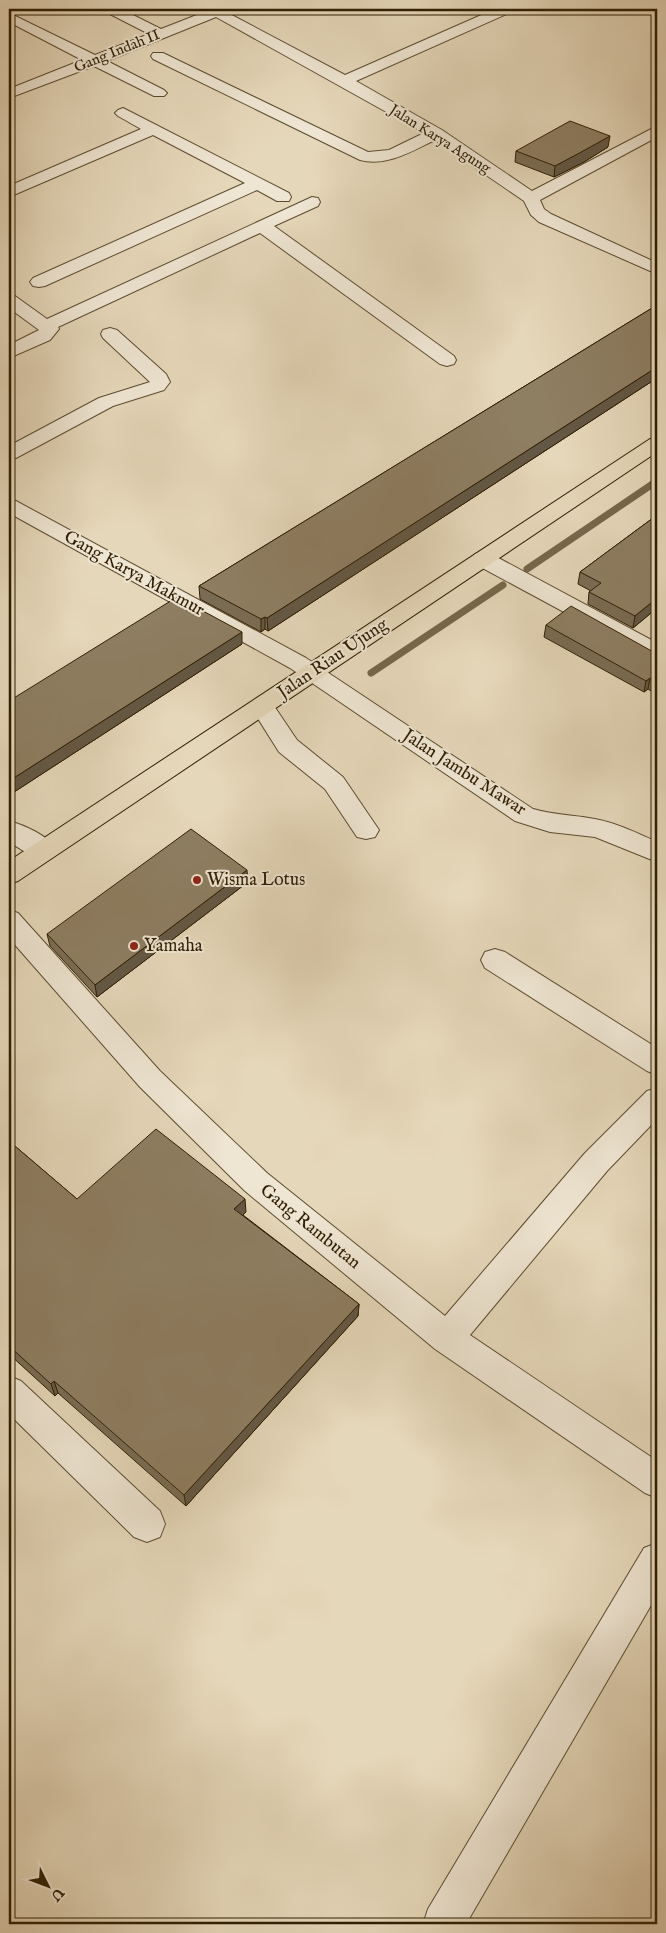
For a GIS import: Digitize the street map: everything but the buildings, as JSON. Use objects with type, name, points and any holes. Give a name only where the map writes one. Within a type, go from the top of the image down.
[{"type":"main road","name":"Jalan Riau Ujung","points":[[9,874],[657,444]]},
{"type":"street","points":[[111,9],[160,34]]},
{"type":"street","points":[[344,81],[506,9]]},
{"type":"street","name":"Gang Indah II","points":[[9,94],[221,10]]},
{"type":"street","name":"Jalan Karya Agung","points":[[221,10],[436,133],[531,198],[537,211],[545,218],[657,268]]},
{"type":"street","points":[[9,17],[159,93]]},
{"type":"street","points":[[158,56],[366,157],[392,155],[436,133]]},
{"type":"street","points":[[123,113],[283,197]]},
{"type":"street","points":[[9,192],[152,129]]},
{"type":"street","points":[[531,198],[657,131]]},
{"type":"street","points":[[39,282],[257,184]]},
{"type":"street","points":[[46,326],[312,202]]},
{"type":"street","points":[[262,226],[447,360]]},
{"type":"street","points":[[9,300],[50,329],[49,332],[9,352]]},
{"type":"street","points":[[9,454],[106,402],[157,386],[160,382],[159,378],[110,334]]},
{"type":"street","name":"Gang Karya Makmur","points":[[9,505],[289,658],[311,673]]},
{"type":"street","points":[[483,559],[657,653]]},
{"type":"street","name":"Jalan Jambu Mawar","points":[[311,673],[524,815],[550,823],[595,828],[618,835],[657,853]]},
{"type":"street","points":[[262,706],[288,746],[334,783],[366,830]]},
{"type":"street","points":[[9,830],[44,850]]},
{"type":"street","name":"Gang Rambutan","points":[[9,920],[150,1079],[248,1175],[447,1338],[657,1481]]},
{"type":"street","points":[[495,960],[657,1063]]},
{"type":"street","points":[[447,1338],[596,1162],[657,1100]]},
{"type":"street","points":[[9,1392],[147,1524]]},
{"type":"street","points":[[443,1924],[657,1560]]},
{"type":"waterway","points":[[527,569],[657,481]]},
{"type":"waterway","points":[[371,673],[503,585]]},
{"type":"place","name":"Wisma Lotus","points":[[197,880]]},
{"type":"place","name":"Yamaha","points":[[134,946]]}]
